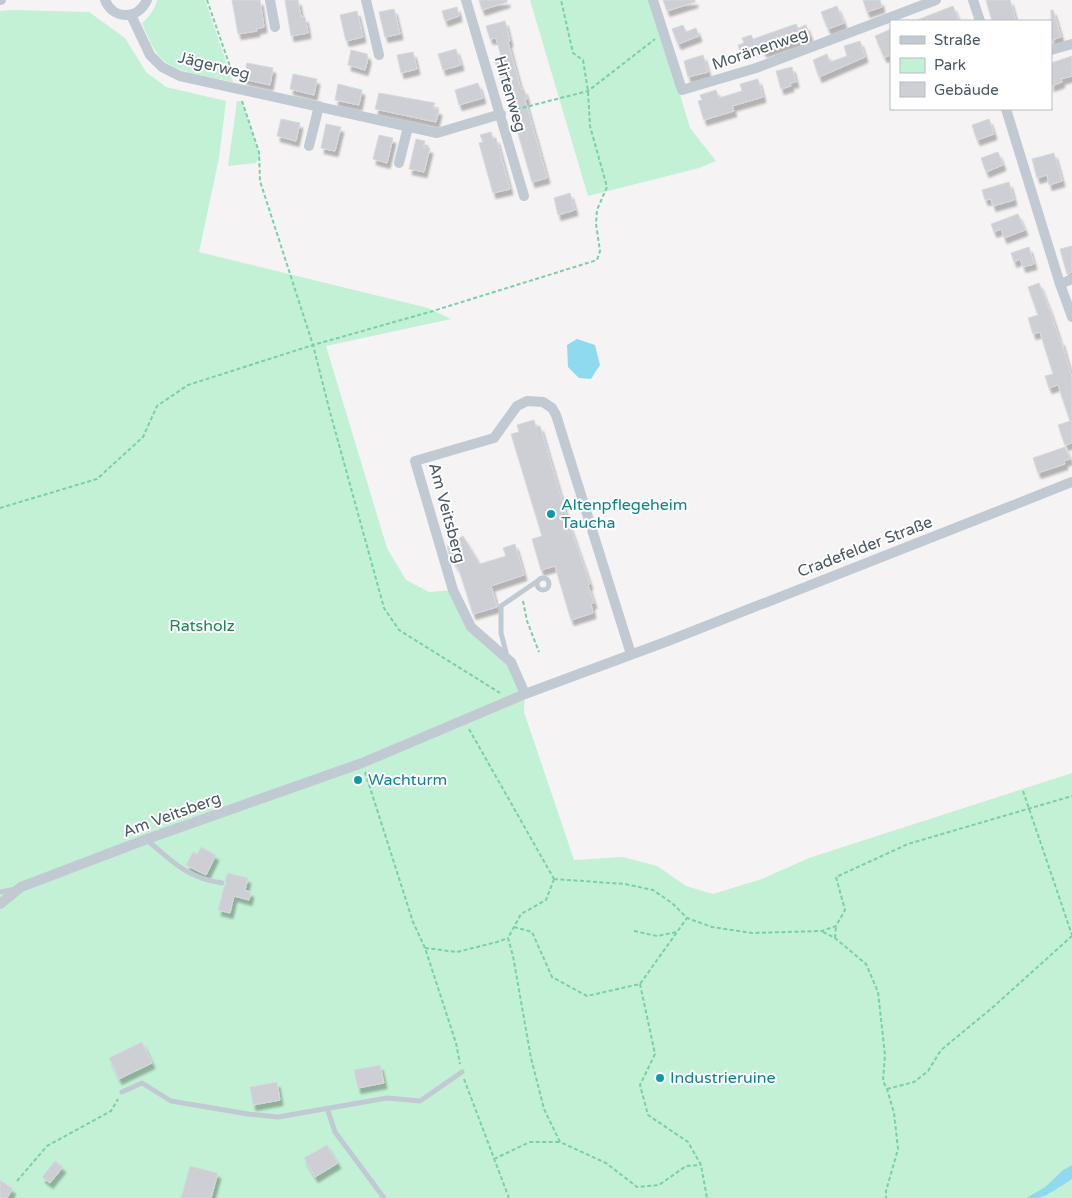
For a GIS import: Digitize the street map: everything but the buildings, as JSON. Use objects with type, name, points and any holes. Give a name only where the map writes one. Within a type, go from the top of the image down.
[{"type":"street","points":[[105,0],[109,8],[119,15],[131,15],[140,10],[147,0]]},
{"type":"street","points":[[270,0],[275,26]]},
{"type":"street","points":[[366,0],[379,55]]},
{"type":"street","name":"Hirtenweg","points":[[466,0],[524,196]]},
{"type":"street","name":"Moränenweg","points":[[653,0],[682,90],[756,68],[936,0]]},
{"type":"street","points":[[973,0],[980,20]]},
{"type":"street","name":"Jägerweg","points":[[131,15],[150,55],[162,67],[180,76],[437,133],[501,114]]},
{"type":"street","points":[[1052,50],[1072,44]]},
{"type":"street","points":[[309,146],[319,106]]},
{"type":"street","points":[[1006,110],[1072,317]]},
{"type":"street","points":[[399,163],[408,126]]},
{"type":"street","points":[[1060,284],[1072,279]]},
{"type":"street","name":"Am Veitsberg","points":[[525,694],[508,658],[471,627],[453,590],[415,461],[494,438],[516,406],[527,401],[543,402],[552,408],[556,415],[631,654]]},
{"type":"street","name":"Cradefelder Straße","points":[[668,640],[1072,482]]},
{"type":"street","name":"Am Veitsberg","points":[[0,904],[21,887],[147,839],[362,763],[510,700],[668,640]]},
{"type":"lane","points":[[508,658],[501,632],[501,606],[539,580]]},
{"type":"lane","points":[[147,839],[189,874],[210,882],[222,883]]},
{"type":"lane","points":[[0,892],[21,887]]},
{"type":"lane","points":[[122,1092],[142,1083],[171,1101],[278,1117],[387,1098],[420,1100],[462,1072]]},
{"type":"lane","points":[[327,1108],[334,1132],[384,1198]]},
{"type":"path","points":[[207,0],[259,152],[260,181],[313,345],[384,608],[399,630],[510,700]]},
{"type":"path","points":[[0,508],[97,479],[143,437],[158,406],[188,385],[313,345],[433,311],[597,260],[600,251],[596,224],[597,210],[607,186],[590,126],[588,91],[583,60],[573,53],[562,0]]},
{"type":"path","points":[[501,114],[588,91],[664,33]]},
{"type":"path","points":[[521,592],[527,621],[539,652]]},
{"type":"path","points":[[464,719],[554,879]]},
{"type":"path","points":[[362,763],[413,922],[425,948],[456,1043],[462,1072],[509,1198]]},
{"type":"path","points":[[887,1089],[914,1082],[928,1071],[941,1050],[992,1008],[1072,936],[1054,878],[1023,791]]},
{"type":"path","points":[[835,938],[836,926],[845,910],[836,877],[908,844],[1072,796]]},
{"type":"path","points":[[554,879],[625,884],[653,890],[672,902],[687,918],[712,927],[752,933],[822,931],[836,926]]},
{"type":"path","points":[[554,879],[546,900],[521,914],[508,938],[544,1109],[560,1142]]},
{"type":"path","points":[[514,927],[532,932],[552,977],[587,996],[640,984],[687,918]]},
{"type":"path","points":[[634,931],[657,936],[677,932]]},
{"type":"path","points":[[822,931],[835,938],[866,964],[878,992],[885,1055],[883,1081],[894,1113],[898,1149],[886,1190],[886,1198]]},
{"type":"path","points":[[425,948],[457,952],[508,938]]},
{"type":"path","points":[[640,984],[655,1054],[640,1085],[648,1115],[688,1142],[701,1164],[707,1198]]},
{"type":"path","points":[[592,999],[593,995]]},
{"type":"path","points":[[644,1078],[648,1079]]},
{"type":"path","points":[[17,1181],[48,1146],[111,1111],[122,1092]]},
{"type":"path","points":[[494,1159],[530,1142],[560,1142],[606,1163],[637,1187],[659,1186],[686,1166],[701,1164]]},
{"type":"green space","points":[[157,0],[205,0],[233,82],[178,69],[159,56],[142,23],[155,7]]},
{"type":"green space","points":[[530,0],[652,0],[690,128],[716,161],[699,168],[588,196]]},
{"type":"green space","name":"Ratsholz","points":[[0,11],[89,12],[125,38],[146,72],[166,87],[226,101],[219,158],[199,252],[428,308],[451,319],[326,346],[387,548],[406,580],[429,592],[453,590],[471,627],[511,662],[525,694],[524,712],[574,860],[623,857],[657,866],[686,886],[713,894],[762,879],[809,858],[1072,773],[1072,1165],[1063,1170],[1045,1187],[1026,1198],[0,1198]]},
{"type":"green space","points":[[237,101],[242,101],[260,156],[256,163],[228,166]]},
{"type":"green space","points":[[1072,1179],[1072,1198],[1041,1198],[1065,1184]]},
{"type":"water","points":[[577,339],[595,345],[600,365],[591,379],[579,378],[568,367],[567,345]]},
{"type":"water","points":[[1072,1165],[1072,1179],[1042,1197],[1026,1198],[1045,1187],[1063,1170]]},
{"type":"place","name":"Altenpflegeheim Taucha","points":[[551,514]]},
{"type":"place","name":"Wachturm","points":[[358,780]]},
{"type":"place","name":"Industrieruine","points":[[660,1078]]}]
